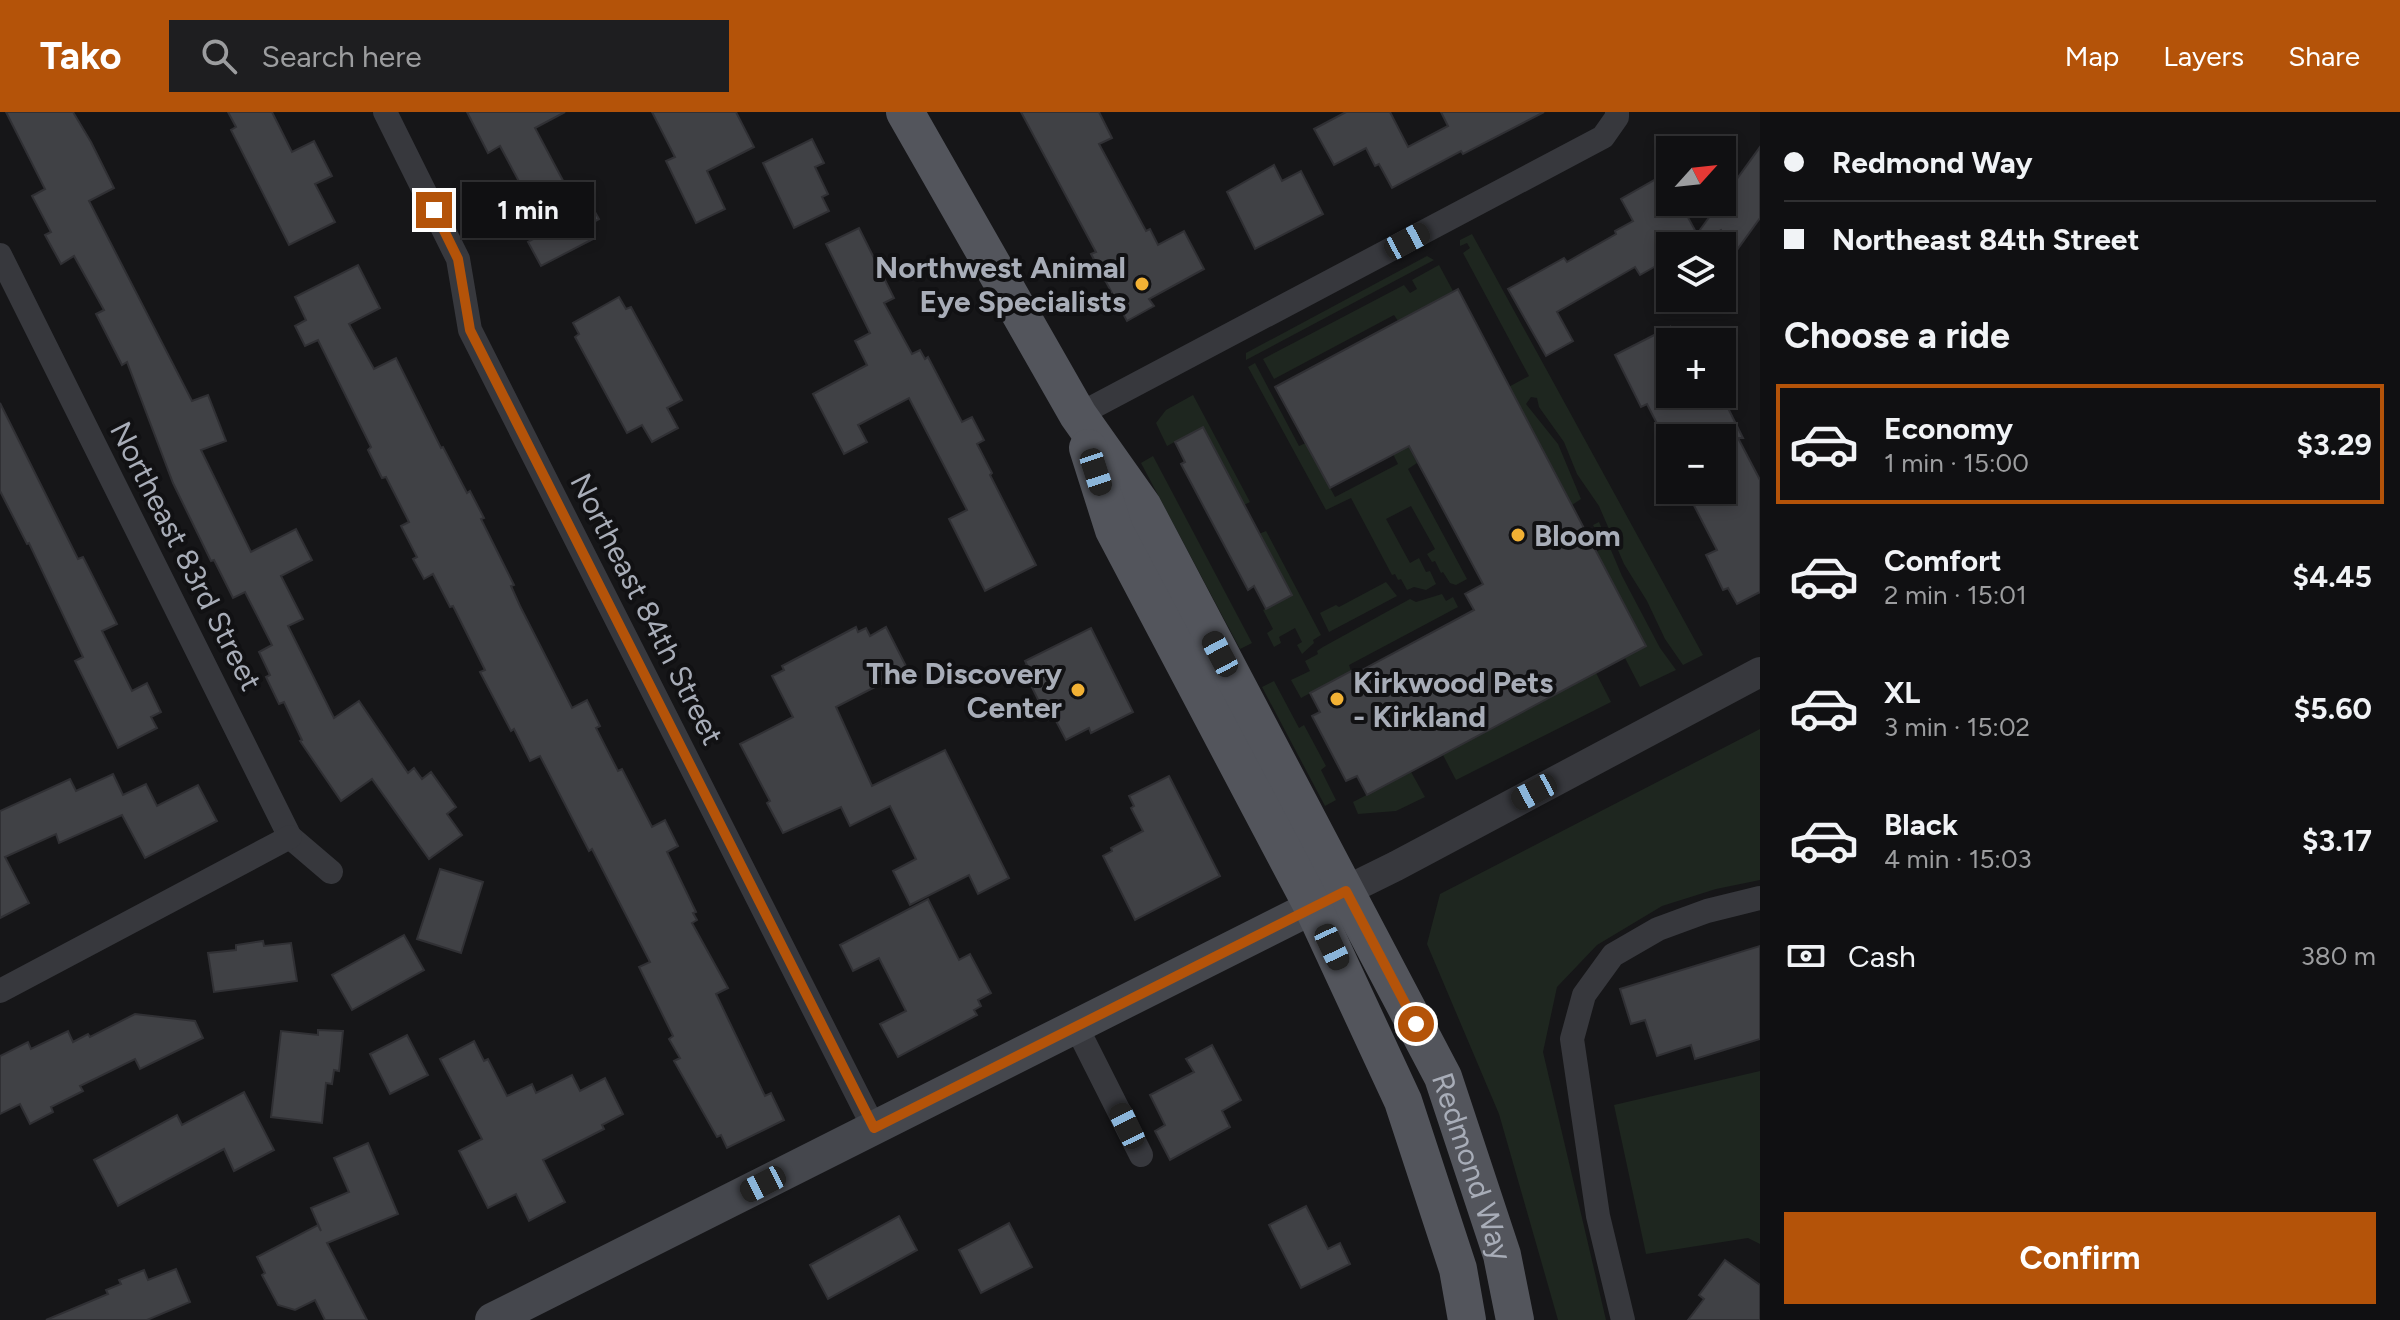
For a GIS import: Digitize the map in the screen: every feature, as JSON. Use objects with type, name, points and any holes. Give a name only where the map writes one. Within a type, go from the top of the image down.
[{"type":"main road","points":[[905,112],[1078,415]]},
{"type":"main road","name":"Redmond Way","points":[[1078,415],[1143,507],[1443,1077],[1502,1255],[1515,1320]]},
{"type":"main road","name":"Redmond Way","points":[[1078,415],[1114,530],[1313,907],[1403,1101],[1458,1269],[1467,1320]]},
{"type":"main road","points":[[492,1320],[1313,907]]},
{"type":"street","name":"Northeast 84th Street","points":[[385,112],[458,259],[470,330],[874,1128]]},
{"type":"street","points":[[1078,415],[1603,137],[1617,117],[1617,112]]},
{"type":"street","name":"Northeast 83rd Street","points":[[0,255],[290,837],[331,872]]},
{"type":"street","points":[[1313,907],[1760,672]]},
{"type":"street","points":[[0,991],[290,837]]},
{"type":"street","points":[[1623,1320],[1598,1216],[1572,1039],[1584,995],[1613,955],[1658,929],[1707,911],[1760,898]]},
{"type":"street","points":[[1076,1026],[1141,1155]]},
{"type":"shaded area","points":[[1472,234],[1703,655],[1683,665],[1665,639],[1647,601],[1624,564],[1599,506],[1577,474],[1564,442],[1539,407],[1537,398],[1531,397],[1526,404],[1558,444],[1581,499],[1572,505],[1523,413],[1503,390],[1529,376],[1463,253],[1470,248],[1467,243],[1460,246],[1460,240]]},
{"type":"shaded area","points":[[1427,256],[1434,260],[1246,360],[1246,353]]},
{"type":"shaded area","points":[[1439,265],[1453,291],[1411,314],[1400,324],[1394,315],[1274,379],[1263,359],[1404,285],[1410,293],[1417,289],[1412,280]]},
{"type":"shaded area","points":[[1255,363],[1299,446],[1306,443],[1335,497],[1398,464],[1393,454],[1408,446],[1417,463],[1408,469],[1467,579],[1456,585],[1450,583],[1435,561],[1432,562],[1427,554],[1435,549],[1411,506],[1386,519],[1410,563],[1419,558],[1426,572],[1430,571],[1436,584],[1426,590],[1414,587],[1407,590],[1401,579],[1392,575],[1351,498],[1326,510],[1248,367]]},
{"type":"shaded area","points":[[1193,395],[1250,502],[1244,505],[1203,427],[1167,446],[1156,423],[1166,410]]},
{"type":"shaded area","points":[[1153,456],[1252,643],[1240,649],[1141,463]]},
{"type":"shaded area","points":[[1599,522],[1622,576],[1660,648],[1676,670],[1640,687],[1625,658],[1646,646],[1596,552],[1604,547],[1593,525]]},
{"type":"shaded area","points":[[1266,531],[1321,635],[1302,654],[1297,645],[1302,642],[1295,628],[1279,637],[1281,643],[1274,647],[1267,633],[1273,629],[1263,610],[1291,595],[1259,534]]},
{"type":"shaded area","points":[[1386,582],[1397,596],[1329,632],[1320,613],[1336,605],[1339,607]]},
{"type":"shaded area","points":[[1442,594],[1446,601],[1453,597],[1458,607],[1349,665],[1351,671],[1301,698],[1291,680],[1310,671],[1305,661],[1318,654],[1317,651],[1410,599],[1416,602]]},
{"type":"shaded area","points":[[1596,673],[1611,702],[1456,780],[1443,755]]},
{"type":"shaded area","points":[[1274,681],[1299,728],[1304,725],[1326,766],[1321,770],[1336,800],[1325,806],[1262,687]]},
{"type":"shaded area","points":[[1760,729],[1760,880],[1716,889],[1662,906],[1597,945],[1557,987],[1543,1052],[1606,1320],[1558,1320],[1499,1114],[1427,944],[1440,894]]},
{"type":"shaded area","points":[[1411,772],[1425,797],[1396,811],[1358,814],[1353,802]]},
{"type":"shaded area","points":[[1760,1071],[1760,1244],[1748,1238],[1646,1254],[1614,1105]]},
{"type":"building","points":[[6,112],[73,112],[91,142],[114,188],[89,201],[192,401],[208,395],[226,441],[201,450],[251,552],[296,529],[312,560],[281,576],[303,619],[288,626],[334,718],[359,701],[408,773],[414,768],[422,779],[431,772],[456,807],[447,814],[462,835],[429,859],[372,779],[341,801],[300,741],[284,702],[279,704],[266,677],[270,675],[259,652],[272,645],[245,592],[233,598],[214,560],[211,561],[173,483],[127,362],[122,365],[96,314],[104,310],[74,256],[61,264],[45,235],[51,232],[32,196],[45,189]]},
{"type":"building","points":[[228,112],[272,112],[292,152],[314,141],[332,176],[315,184],[335,222],[289,245],[231,130],[236,127]]},
{"type":"building","points":[[467,112],[565,112],[535,128],[576,205],[587,198],[599,219],[586,226],[593,239],[541,266],[528,242],[546,232],[500,146],[488,153]]},
{"type":"building","points":[[652,112],[736,112],[754,147],[707,171],[725,209],[696,223],[666,161],[675,157]]},
{"type":"building","points":[[1021,112],[1099,112],[1112,138],[1099,144],[1146,231],[1150,229],[1158,245],[1184,231],[1204,269],[1149,299],[1154,306],[1127,321],[1091,254],[1096,252]]},
{"type":"building","points":[[1346,112],[1390,112],[1408,147],[1448,126],[1441,112],[1544,112],[1392,188],[1366,148],[1334,165],[1314,129]]},
{"type":"building","points":[[812,139],[824,163],[815,167],[828,194],[822,197],[829,211],[794,228],[763,163]]},
{"type":"building","points":[[1760,147],[1760,218],[1736,251],[1736,232],[1698,232],[1710,216],[1736,216],[1736,180]]},
{"type":"building","points":[[1274,165],[1282,181],[1301,171],[1323,214],[1255,249],[1227,192]]},
{"type":"building","points":[[1656,179],[1656,216],[1687,216],[1696,232],[1656,232],[1656,266],[1640,275],[1635,267],[1557,312],[1573,341],[1546,356],[1508,289],[1564,258],[1567,262],[1616,234],[1615,231],[1633,221],[1621,199]]},
{"type":"building","points":[[859,228],[894,298],[884,303],[912,354],[920,350],[925,359],[928,357],[962,422],[972,417],[984,440],[977,444],[992,473],[990,475],[1036,565],[985,591],[949,519],[967,510],[909,398],[858,425],[867,442],[844,454],[813,394],[867,365],[855,341],[870,333],[826,244]]},
{"type":"building","points":[[358,265],[380,308],[349,324],[374,369],[396,358],[441,448],[484,518],[481,519],[514,585],[511,586],[520,606],[572,708],[587,700],[600,726],[596,728],[618,771],[622,769],[652,827],[665,820],[678,846],[667,852],[696,912],[693,913],[697,920],[692,923],[728,988],[716,994],[765,1096],[771,1093],[784,1120],[727,1148],[721,1135],[717,1137],[674,1061],[680,1058],[669,1039],[673,1036],[639,967],[650,962],[592,849],[589,851],[540,756],[530,761],[514,729],[511,731],[480,672],[485,670],[453,606],[450,607],[433,574],[424,579],[413,559],[417,557],[401,526],[409,522],[368,450],[371,447],[318,340],[305,346],[295,326],[306,320],[295,297]]},
{"type":"building","name":"Bloom","points":[[1458,289],[1646,646],[1367,795],[1357,776],[1346,781],[1312,716],[1320,712],[1310,693],[1351,671],[1353,675],[1474,610],[1465,594],[1483,584],[1409,446],[1330,488],[1275,387]]},
{"type":"building","points":[[619,297],[626,309],[631,307],[682,400],[667,408],[678,428],[652,442],[642,425],[627,433],[575,337],[579,334],[573,323]]},
{"type":"building","points":[[1656,334],[1656,408],[1728,408],[1736,424],[1657,424],[1647,404],[1641,407],[1615,355]]},
{"type":"building","points":[[0,403],[78,559],[83,557],[117,624],[102,631],[132,691],[147,683],[161,712],[151,717],[157,728],[118,748],[75,661],[83,657],[29,543],[0,491]]},
{"type":"building","points":[[1736,424],[1743,438],[1738,438],[1760,480],[1760,592],[1737,604],[1728,588],[1723,590],[1706,555],[1717,550],[1693,504],[1736,504]]},
{"type":"building","points":[[1203,427],[1292,595],[1266,609],[1254,586],[1248,590],[1181,464],[1185,462],[1175,442]]},
{"type":"building","points":[[856,627],[858,632],[866,628],[870,636],[886,627],[908,670],[836,707],[872,786],[945,750],[1009,878],[978,894],[969,875],[910,905],[893,871],[916,859],[890,806],[850,826],[841,807],[783,833],[740,744],[793,717],[772,676],[784,670],[782,666]]},
{"type":"building","name":"The Discovery Center","points":[[1091,628],[1133,712],[1091,733],[1089,728],[1066,740],[1054,717],[1048,720],[1022,667],[1027,665],[1025,661]]},
{"type":"building","points":[[113,774],[123,795],[146,784],[157,806],[198,785],[217,821],[145,858],[122,815],[59,843],[56,834],[5,857],[29,903],[0,918],[0,811],[70,779],[76,791]]},
{"type":"building","points":[[1169,776],[1220,876],[1135,920],[1103,856],[1112,851],[1111,848],[1143,831],[1131,808],[1134,806],[1129,796]]},
{"type":"building","points":[[440,869],[483,882],[461,953],[417,939]]},
{"type":"building","points":[[928,899],[959,960],[970,954],[991,993],[978,1000],[981,1006],[974,1010],[977,1015],[898,1057],[880,1024],[906,1011],[879,958],[853,971],[840,945]]},
{"type":"building","points":[[404,935],[424,970],[352,1010],[332,975]]},
{"type":"building","points":[[263,941],[264,946],[291,943],[297,981],[214,992],[208,953],[236,950],[236,945]]},
{"type":"building","points":[[1760,946],[1760,1039],[1695,1059],[1691,1045],[1657,1056],[1645,1020],[1631,1024],[1620,989]]},
{"type":"building","points":[[135,1014],[195,1021],[203,1038],[140,1069],[135,1059],[80,1086],[83,1091],[51,1107],[53,1112],[30,1124],[20,1104],[0,1114],[0,1056],[28,1042],[31,1049],[68,1031],[73,1042],[88,1034],[90,1037]]},
{"type":"building","points":[[318,1030],[343,1031],[339,1071],[334,1070],[332,1084],[326,1083],[322,1123],[271,1117],[281,1031],[318,1035]]},
{"type":"building","points":[[407,1035],[428,1075],[390,1094],[370,1054]]},
{"type":"building","points":[[474,1041],[484,1061],[488,1059],[507,1096],[532,1084],[536,1093],[572,1075],[580,1091],[605,1078],[623,1114],[602,1125],[604,1129],[543,1160],[565,1202],[529,1221],[516,1194],[488,1208],[459,1151],[482,1139],[440,1059]]},
{"type":"building","points":[[1212,1045],[1241,1100],[1222,1111],[1230,1127],[1170,1160],[1155,1131],[1165,1125],[1150,1095],[1194,1072],[1186,1059]]},
{"type":"building","points":[[244,1092],[274,1150],[234,1171],[224,1149],[118,1206],[94,1160],[177,1115],[182,1125]]},
{"type":"building","points":[[368,1143],[398,1214],[327,1243],[367,1320],[325,1320],[315,1300],[295,1310],[278,1305],[262,1275],[265,1273],[257,1257],[318,1225],[321,1231],[311,1208],[349,1192],[334,1158]]},
{"type":"building","points":[[1306,1206],[1328,1249],[1340,1243],[1350,1264],[1301,1288],[1269,1225]]},
{"type":"building","points":[[899,1216],[917,1250],[828,1299],[810,1265]]},
{"type":"building","points":[[1009,1223],[1032,1267],[981,1293],[959,1250]]},
{"type":"building","points":[[1725,1260],[1760,1285],[1760,1320],[1688,1320],[1704,1299],[1699,1295]]},
{"type":"building","points":[[176,1269],[190,1302],[147,1320],[46,1320],[108,1294],[106,1290],[121,1284],[119,1280],[144,1270],[148,1280]]},
{"type":"place","name":"Northwest Animal Eye Specialists","points":[[1142,284]]},
{"type":"place","name":"Bloom","points":[[1518,535]]},
{"type":"place","name":"The Discovery Center","points":[[1078,690]]},
{"type":"place","name":"Kirkwood Pets - Kirkland","points":[[1337,699]]},
{"type":"route","points":[[434,210],[458,259],[470,330],[874,1128],[1346,891],[1416,1024]]}]
